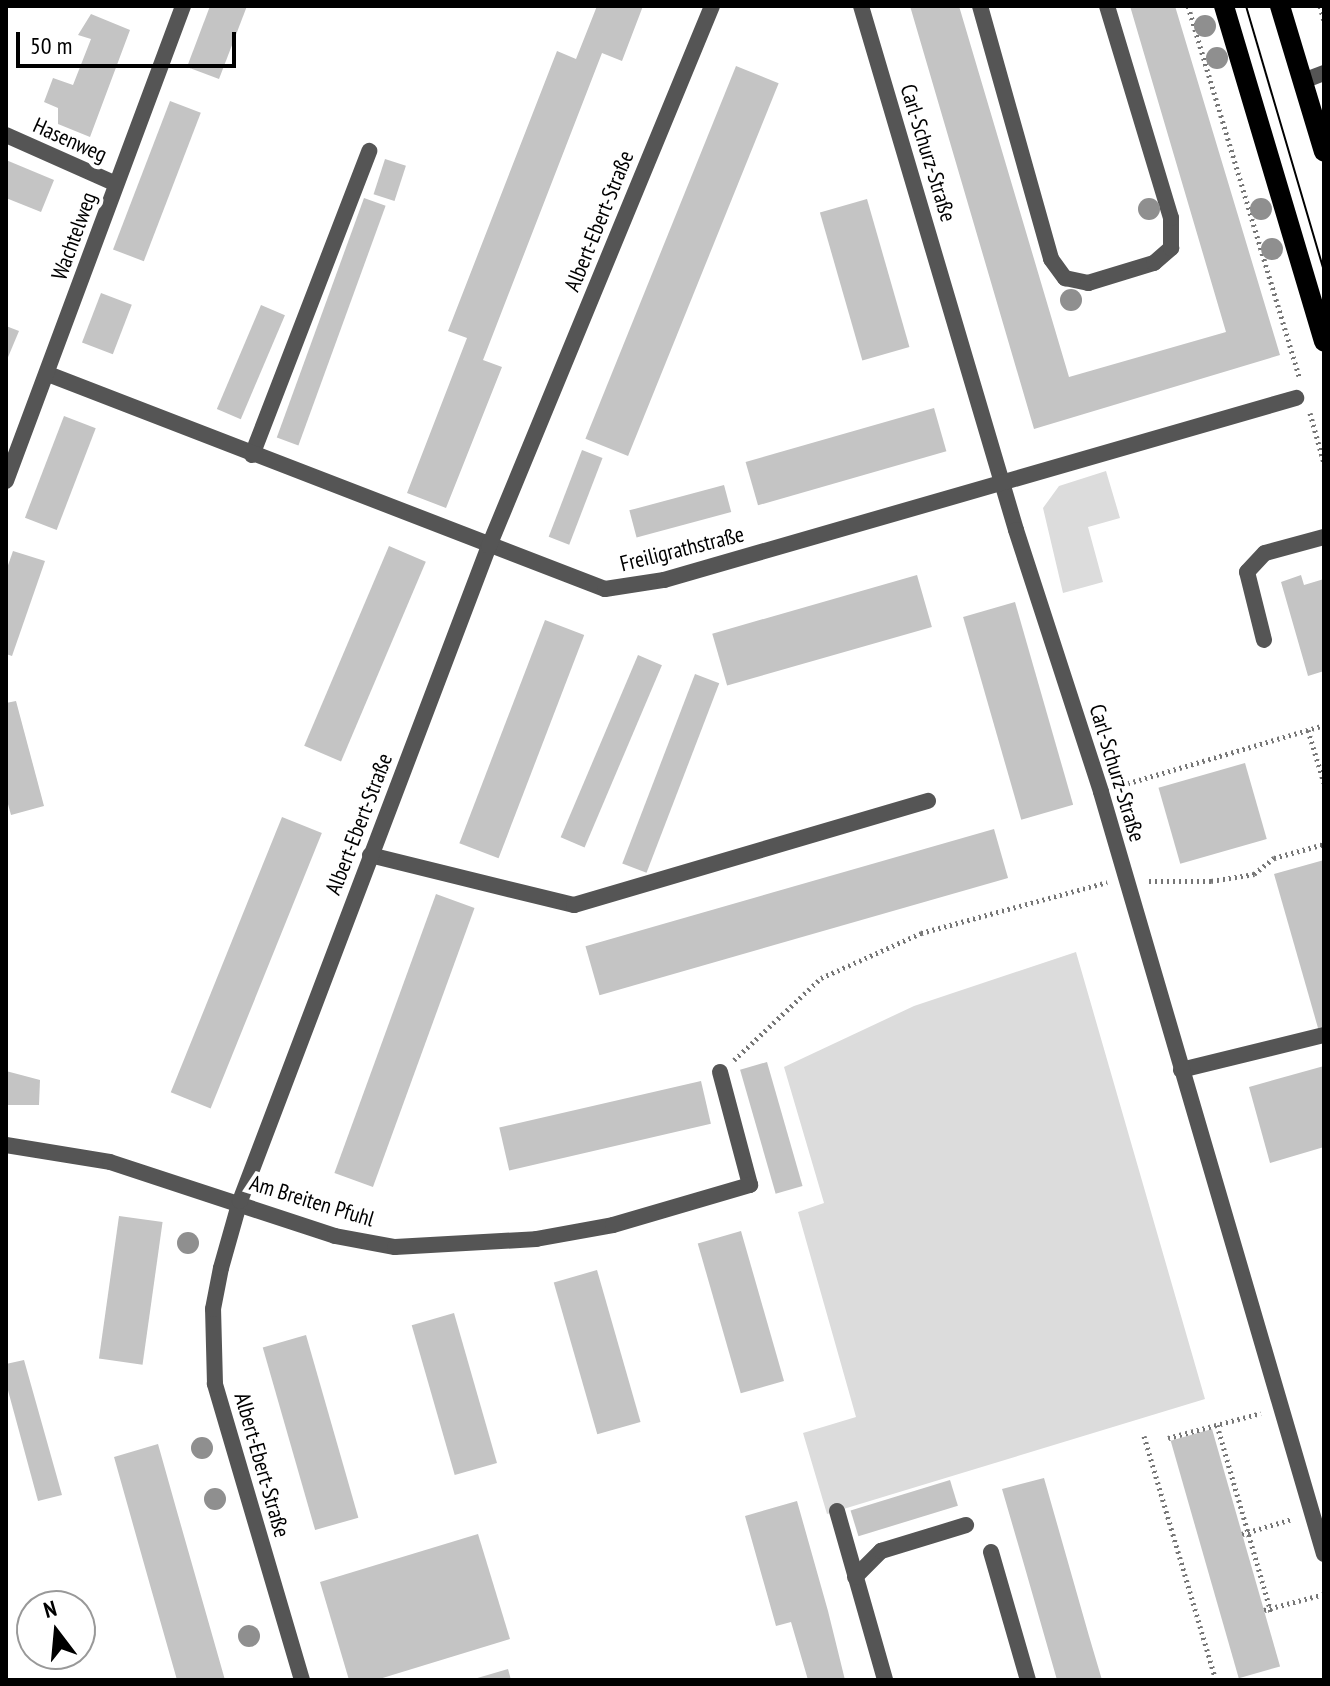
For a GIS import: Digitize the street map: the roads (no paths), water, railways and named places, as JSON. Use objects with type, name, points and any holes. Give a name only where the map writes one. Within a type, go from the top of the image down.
[{"type":"main road","points":[[1224,6],[1324,341]]},
{"type":"main road","points":[[1280,6],[1324,152]]},
{"type":"street","name":"Wachtelweg","points":[[6,481],[9,463],[48,374],[183,6]]},
{"type":"street","name":"Albert-Ebert-Straße","points":[[302,1680],[215,1384],[213,1309],[240,1201],[370,855],[489,546],[712,6]]},
{"type":"street","name":"Carl-Schurz-Straße","points":[[861,6],[1003,483],[1101,792],[1324,1554]]},
{"type":"street","points":[[980,6],[1051,259],[1065,278],[1088,283],[1154,263],[1171,248],[1171,218],[1107,6]]},
{"type":"street","points":[[1303,81],[1324,73]]},
{"type":"street","name":"Hasenweg","points":[[6,135],[116,184]]},
{"type":"street","points":[[252,455],[369,151]]},
{"type":"street","name":"Freiligrathstraße","points":[[48,374],[605,589],[664,580],[1003,483],[1301,392]]},
{"type":"street","points":[[1264,640],[1247,572],[1265,553],[1324,537]]},
{"type":"street","points":[[370,855],[574,905],[928,801]]},
{"type":"street","points":[[1181,1070],[1324,1035]]},
{"type":"street","name":"Am Breiten Pfuhl","points":[[6,1145],[110,1162],[240,1201],[335,1236],[395,1247],[459,1246],[613,1225],[750,1185],[720,1072]]},
{"type":"street","points":[[837,1511],[885,1680]]},
{"type":"street","points":[[855,1577],[881,1551],[966,1525]]},
{"type":"street","points":[[991,1552],[1028,1680]]},
{"type":"tram line","points":[[1246,6],[1324,271]]}]
